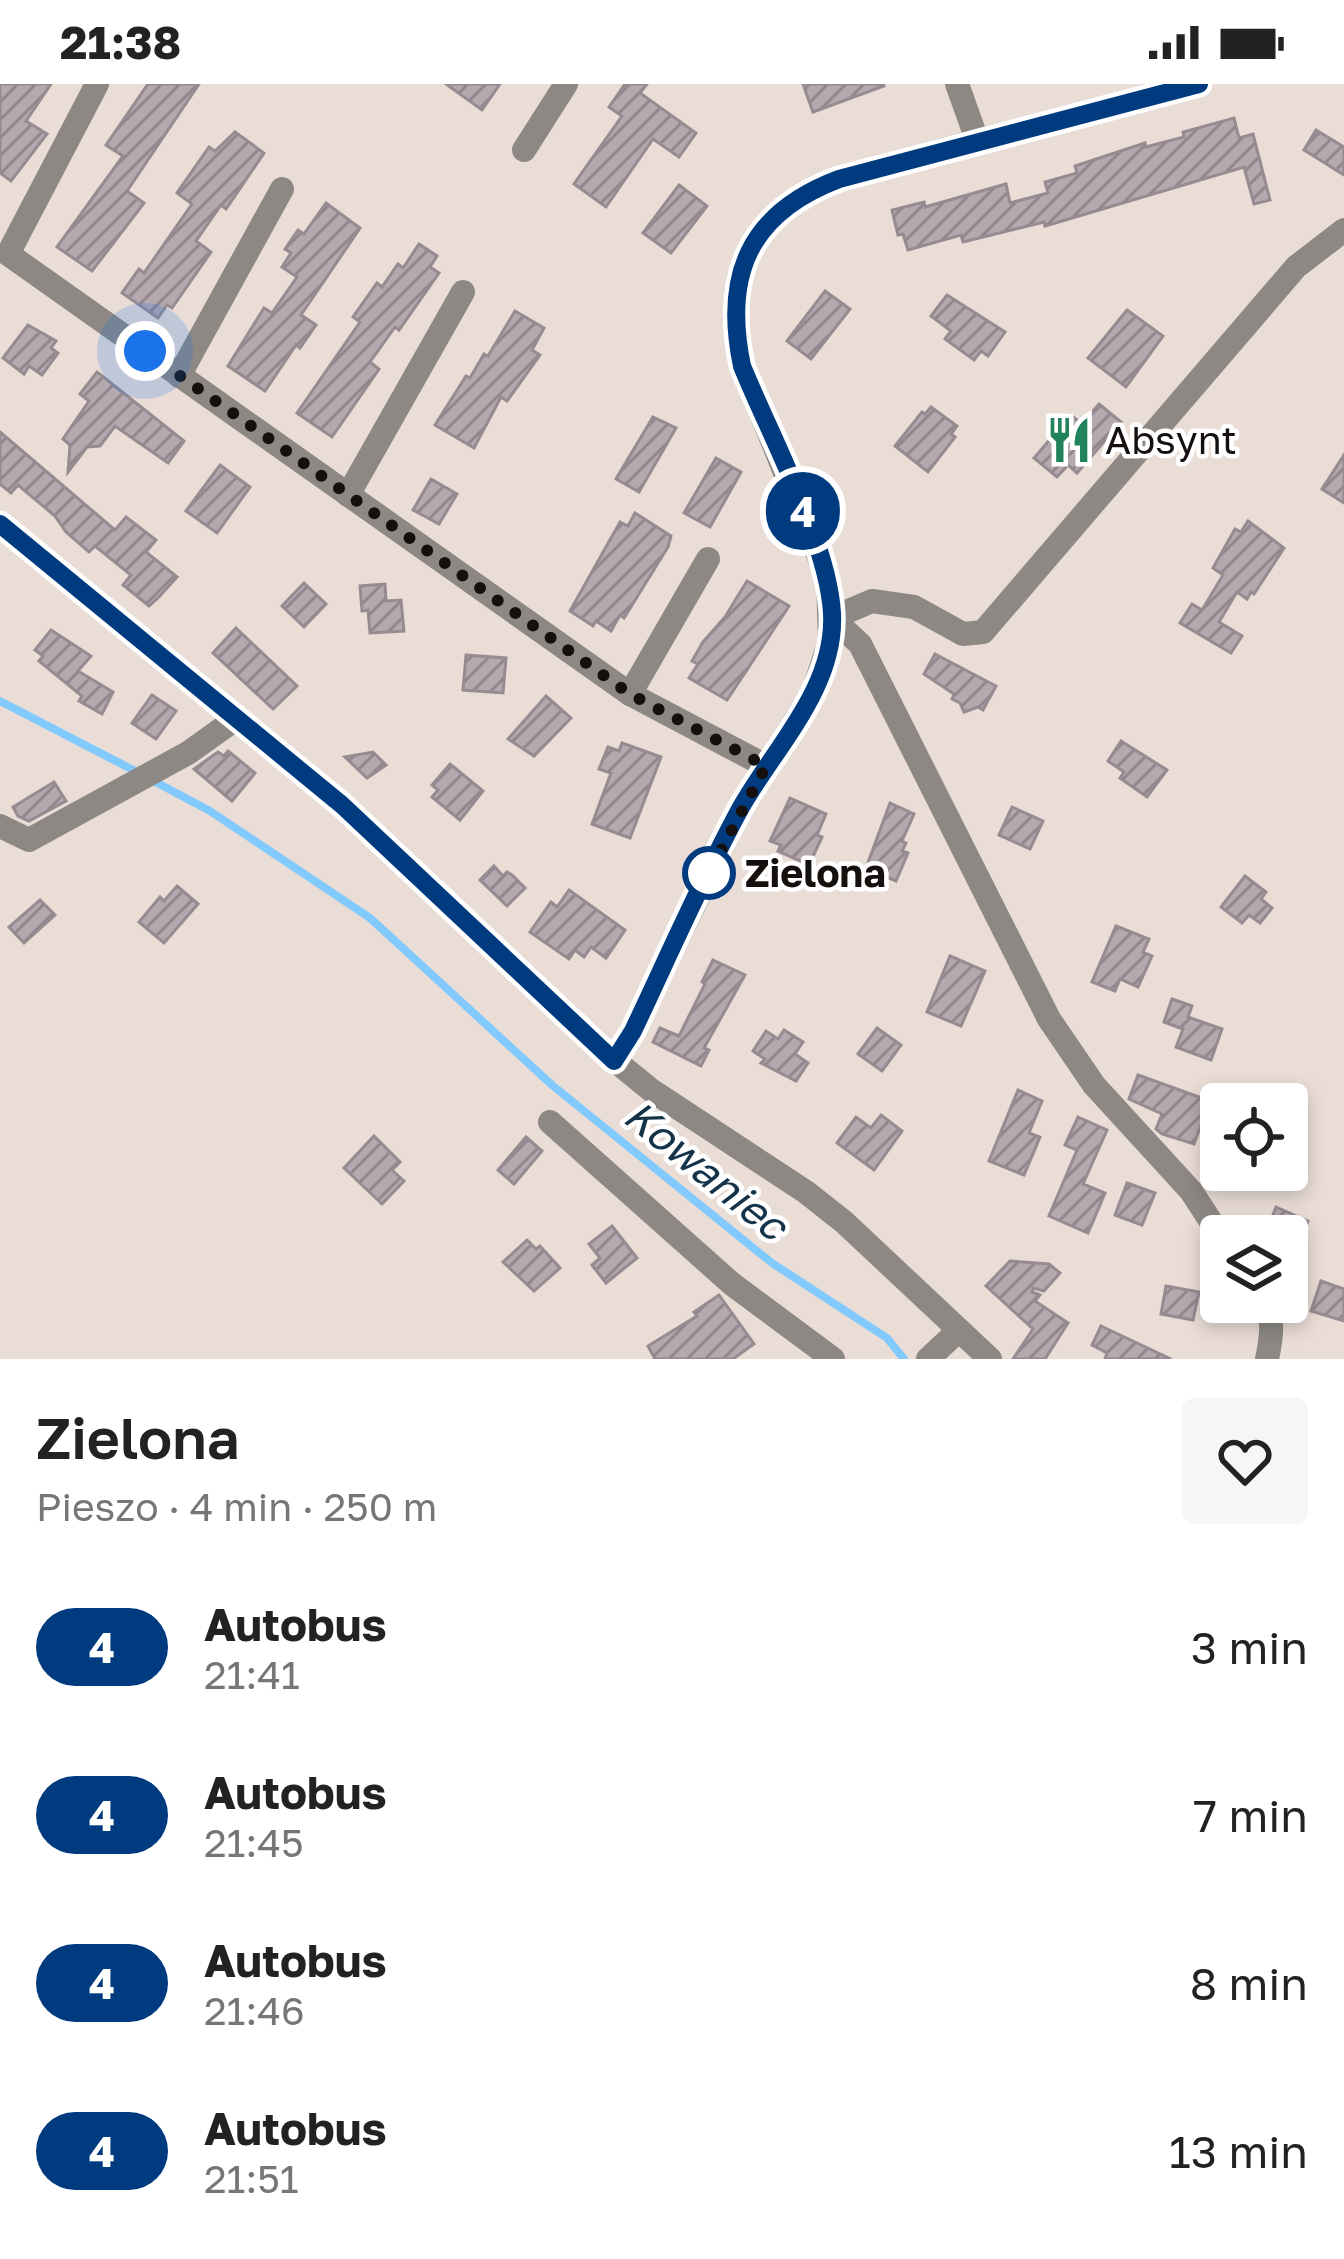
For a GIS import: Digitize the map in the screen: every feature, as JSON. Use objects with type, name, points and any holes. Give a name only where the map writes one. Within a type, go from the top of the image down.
[{"type":"street","points":[[97,84],[8,254],[630,694],[766,766]]},
{"type":"street","points":[[524,149],[566,84]]},
{"type":"street","points":[[957,84],[977,140]]},
{"type":"street","points":[[614,1061],[740,810],[825,666],[832,618],[828,578],[742,366],[734,311],[742,264],[767,225],[820,187],[977,140],[1199,84]]},
{"type":"street","points":[[179,376],[281,189]]},
{"type":"street","points":[[832,618],[872,601],[914,607],[963,634],[983,632],[1296,267],[1344,230]]},
{"type":"street","points":[[348,495],[463,292]]},
{"type":"street","points":[[0,524],[406,863],[614,1061],[806,1192],[877,1251],[990,1359]]},
{"type":"street","points":[[630,694],[708,559]]},
{"type":"street","points":[[832,618],[860,644],[1049,1019],[1094,1085],[1191,1192],[1206,1215]]},
{"type":"street","points":[[0,826],[29,840],[166,765],[237,718]]},
{"type":"street","points":[[550,1121],[732,1284],[833,1359]]},
{"type":"street","points":[[1267,1359],[1270,1323]]},
{"type":"street","points":[[929,1358],[959,1330]]},
{"type":"building","points":[[0,84],[51,84],[26,121],[47,134],[11,181],[0,173]]},
{"type":"building","points":[[148,84],[199,84],[127,191],[144,203],[92,271],[57,247],[123,156],[106,145]]},
{"type":"building","points":[[446,84],[500,84],[482,110]]},
{"type":"building","points":[[625,84],[647,84],[640,93],[696,133],[679,157],[653,139],[606,207],[574,184],[622,116],[609,107]]},
{"type":"building","points":[[803,84],[883,84],[884,86],[813,112]]},
{"type":"building","points":[[1234,118],[1239,138],[1253,134],[1270,200],[1254,204],[1244,167],[1045,226],[1044,222],[963,242],[961,235],[908,250],[903,234],[898,235],[892,210],[924,202],[925,207],[1006,184],[1010,203],[1048,193],[1045,182],[1077,173],[1075,166],[1145,143],[1146,147],[1184,137],[1183,132]]},
{"type":"building","points":[[1316,130],[1344,147],[1344,175],[1304,150]]},
{"type":"building","points":[[235,132],[264,153],[226,209],[221,205],[196,241],[211,252],[172,308],[167,305],[158,318],[122,293],[139,269],[144,273],[192,204],[177,193],[209,147],[215,151]]},
{"type":"building","points":[[679,185],[707,206],[671,253],[643,233]]},
{"type":"building","points":[[326,203],[360,228],[301,315],[316,325],[265,391],[228,366],[264,308],[272,313],[297,277],[282,267],[291,253],[285,249],[298,230],[304,234]]},
{"type":"building","points":[[419,244],[437,256],[430,267],[439,273],[370,362],[379,369],[332,437],[297,413],[360,322],[353,317],[377,283],[382,287],[398,264],[403,268]]},
{"type":"building","points":[[825,291],[850,309],[811,359],[787,341]]},
{"type":"building","points":[[947,295],[1005,332],[988,356],[981,351],[974,360],[945,339],[951,331],[931,316]]},
{"type":"building","points":[[1127,310],[1163,336],[1126,387],[1088,358]]},
{"type":"building","points":[[515,311],[544,328],[532,350],[540,355],[507,401],[501,397],[474,448],[435,425],[466,376],[470,378],[484,354],[488,356]]},
{"type":"building","points":[[28,325],[56,341],[51,348],[58,353],[42,375],[29,366],[24,374],[3,358]]},
{"type":"building","points":[[97,372],[184,441],[168,463],[115,426],[100,446],[87,447],[68,472],[70,445],[63,439],[89,401],[80,394]]},
{"type":"building","name":"Absynt","points":[[1099,404],[1121,422],[1077,473],[1068,465],[1057,477],[1034,458],[1071,415],[1082,424]]},
{"type":"building","points":[[931,407],[957,426],[951,434],[955,437],[928,472],[895,446]]},
{"type":"building","points":[[653,417],[676,428],[639,492],[616,479]]},
{"type":"building","points":[[0,432],[115,530],[126,517],[156,540],[146,552],[177,577],[159,597],[149,606],[123,585],[131,575],[95,546],[89,552],[18,485],[11,493],[0,484]]},
{"type":"building","points":[[1344,455],[1344,503],[1322,489]]},
{"type":"building","points":[[716,458],[741,472],[710,527],[684,513]]},
{"type":"building","points":[[220,465],[250,487],[217,533],[186,511]]},
{"type":"building","points":[[431,479],[457,494],[439,524],[413,510]]},
{"type":"building","points":[[635,513],[671,536],[668,547],[624,618],[620,615],[611,631],[596,621],[593,626],[570,611],[620,522],[628,526]]},
{"type":"building","points":[[1248,521],[1284,548],[1254,594],[1247,599],[1237,592],[1219,622],[1242,636],[1231,653],[1180,623],[1192,604],[1202,610],[1223,575],[1213,568],[1235,529],[1241,532]]},
{"type":"building","points":[[747,581],[789,606],[727,700],[689,678],[703,642]]},
{"type":"building","points":[[304,583],[326,604],[304,627],[282,606]]},
{"type":"building","points":[[385,584],[386,601],[401,600],[404,631],[370,633],[360,586]]},
{"type":"building","points":[[236,628],[297,686],[273,709],[213,653]]},
{"type":"building","points":[[51,630],[91,656],[78,671],[113,692],[102,714],[79,701],[82,696],[39,661],[43,656],[35,650]]},
{"type":"building","points":[[935,654],[996,686],[983,710],[964,712],[952,699],[954,694],[924,674]]},
{"type":"building","points":[[466,655],[506,658],[503,693],[463,690]]},
{"type":"building","points":[[152,695],[176,711],[156,739],[132,723]]},
{"type":"building","points":[[546,696],[571,718],[534,756],[508,739]]},
{"type":"building","points":[[1121,741],[1167,770],[1147,797],[1120,778],[1124,772],[1108,761]]},
{"type":"building","points":[[622,743],[661,757],[630,838],[592,824],[611,773],[599,769],[608,747],[619,751]]},
{"type":"building","points":[[228,751],[255,773],[232,801],[194,769],[218,752],[224,756]]},
{"type":"building","points":[[373,752],[386,765],[367,778],[345,757]]},
{"type":"building","points":[[450,764],[483,791],[460,820],[432,797],[438,790],[432,785]]},
{"type":"building","points":[[54,782],[66,801],[29,821],[18,816],[13,807]]},
{"type":"building","points":[[790,798],[826,814],[809,865],[778,851],[781,845],[770,841]]},
{"type":"building","points":[[890,803],[914,814],[902,841],[906,843],[902,851],[908,853],[896,881],[866,868]]},
{"type":"building","points":[[1012,807],[1043,821],[1030,849],[999,835]]},
{"type":"building","points":[[494,866],[525,888],[507,906],[480,880]]},
{"type":"building","points":[[1245,876],[1266,892],[1261,899],[1272,908],[1260,923],[1249,915],[1242,923],[1221,907]]},
{"type":"building","points":[[177,886],[198,904],[164,943],[139,922],[160,897],[164,901]]},
{"type":"building","points":[[569,890],[625,930],[606,958],[591,947],[584,957],[575,950],[569,959],[530,932],[551,902],[557,907]]},
{"type":"building","points":[[40,900],[55,915],[24,943],[9,927]]},
{"type":"building","points":[[1116,926],[1149,939],[1143,952],[1152,956],[1138,987],[1120,979],[1115,991],[1092,982]]},
{"type":"building","points":[[950,956],[985,971],[961,1026],[927,1012]]},
{"type":"building","points":[[713,960],[745,975],[704,1048],[709,1050],[701,1066],[653,1042],[660,1028],[679,1036]]},
{"type":"building","points":[[1172,999],[1192,1006],[1188,1017],[1222,1029],[1211,1060],[1176,1047],[1183,1029],[1164,1022]]},
{"type":"building","points":[[877,1028],[901,1045],[882,1071],[858,1054]]},
{"type":"building","points":[[784,1030],[803,1042],[795,1054],[808,1063],[796,1081],[761,1063],[765,1059],[753,1051],[766,1031],[778,1039]]},
{"type":"building","points":[[1138,1075],[1200,1097],[1200,1128],[1194,1144],[1162,1134],[1156,1129],[1162,1114],[1129,1099]]},
{"type":"building","points":[[1018,1090],[1042,1101],[1029,1133],[1040,1137],[1024,1175],[989,1161]]},
{"type":"building","points":[[881,1115],[902,1131],[874,1170],[837,1143],[856,1117],[871,1128]]},
{"type":"building","points":[[1078,1117],[1107,1130],[1083,1184],[1105,1193],[1088,1233],[1049,1216],[1077,1150],[1065,1145]]},
{"type":"building","points":[[374,1136],[400,1162],[392,1170],[404,1181],[382,1204],[344,1168]]},
{"type":"building","points":[[526,1137],[542,1151],[514,1184],[498,1170]]},
{"type":"building","points":[[1127,1183],[1155,1193],[1142,1225],[1115,1215]]},
{"type":"building","points":[[612,1226],[637,1258],[606,1283],[592,1265],[600,1258],[589,1244]]},
{"type":"building","points":[[527,1240],[536,1249],[540,1246],[560,1268],[534,1291],[503,1262]]},
{"type":"building","points":[[1010,1261],[1049,1264],[1060,1273],[1044,1291],[1033,1288],[1032,1292],[1040,1295],[1035,1301],[1068,1323],[1045,1359],[1013,1359],[1033,1329],[986,1286]]},
{"type":"building","points":[[1321,1281],[1344,1289],[1344,1321],[1311,1311]]},
{"type":"building","points":[[1166,1286],[1199,1292],[1193,1320],[1161,1314]]},
{"type":"building","points":[[719,1295],[754,1344],[733,1359],[655,1359],[648,1346],[697,1316],[694,1312]]},
{"type":"building","points":[[1101,1326],[1171,1359],[1105,1359],[1107,1353],[1092,1345]]},
{"type":"waterway","name":"Kowaniec","points":[[0,701],[137,772]]},
{"type":"waterway","name":"Kowaniec","points":[[150,779],[210,811],[370,918],[552,1085],[772,1263],[887,1338],[904,1359]]},
{"type":"bus line","name":"4","points":[[0,524],[342,805],[614,1061],[740,810],[813,692],[830,641],[828,578],[742,366],[735,334],[735,290],[752,245],[784,209],[839,179],[1199,84]]},
{"type":"place","name":"Absynt","points":[[1069,440]]},
{"type":"place","name":"Zielona","points":[[709,873]]},
{"type":"route","points":[[145,351],[630,694],[766,766],[709,873]]}]
